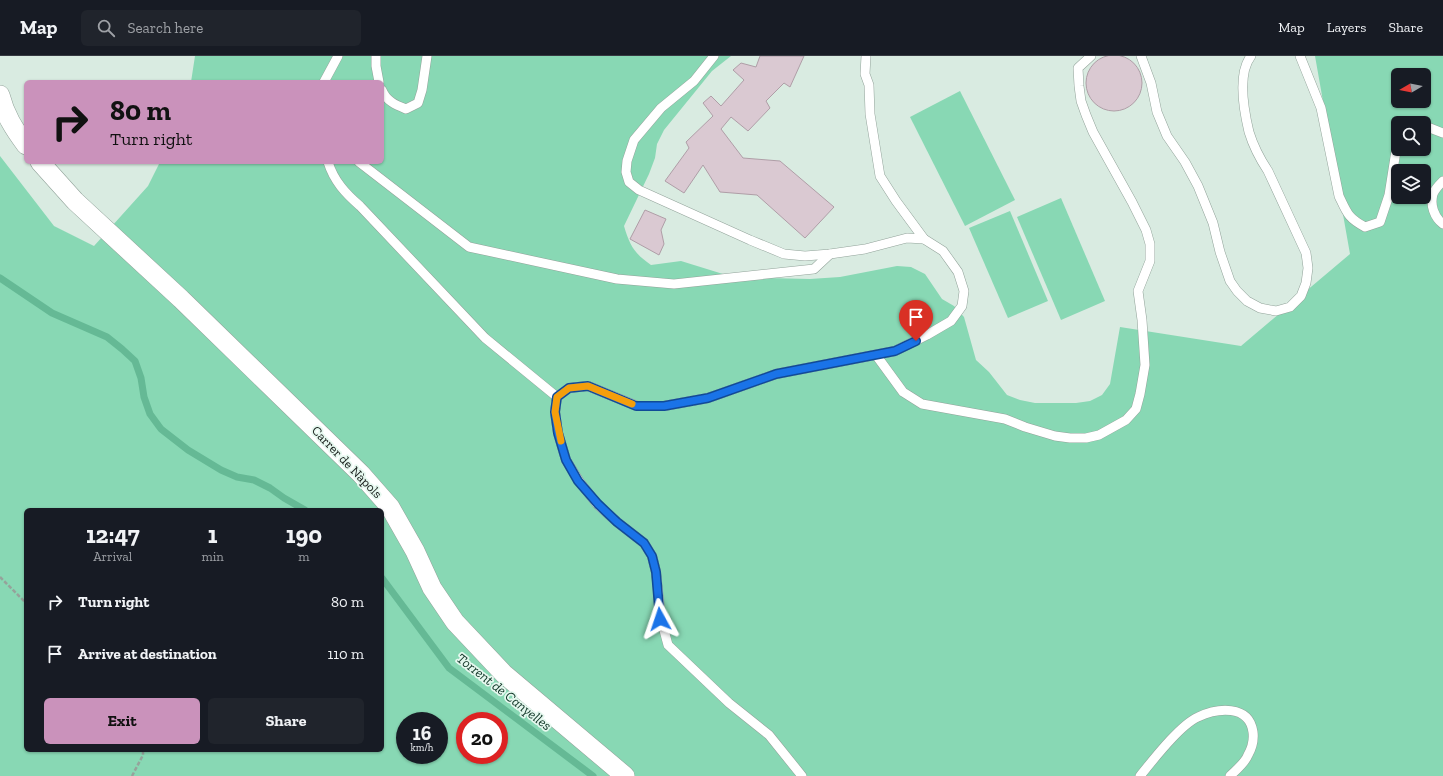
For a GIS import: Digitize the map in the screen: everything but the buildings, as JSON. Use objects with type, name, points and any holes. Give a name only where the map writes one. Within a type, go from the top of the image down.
[{"type":"street","points":[[0,95],[4,111],[24,142]]},
{"type":"street","name":"Carrer de Nàpols","points":[[42,164],[75,201],[181,299],[361,474],[390,507],[415,551],[432,588],[455,622],[504,674],[625,776]]},
{"type":"lane","points":[[325,80],[338,56]]},
{"type":"lane","points":[[376,56],[379,80]]},
{"type":"lane","points":[[384,95],[394,105],[406,109],[418,103],[422,90],[427,56]]},
{"type":"lane","points":[[714,56],[694,81],[661,108],[634,140],[627,161],[626,172],[629,182],[639,190],[784,254],[805,256],[830,254],[865,248],[907,238],[924,239]]},
{"type":"lane","points":[[802,776],[769,735],[729,703],[668,645],[660,619],[656,572],[652,556],[644,543],[617,522],[598,504],[578,481],[566,460],[558,433],[555,412],[557,397],[569,388],[588,386],[636,406],[664,406],[708,398],[776,374],[895,351],[951,321],[962,306],[964,291],[958,272],[943,251],[924,239],[880,176],[870,114],[869,84],[865,74],[866,56]]},
{"type":"lane","points":[[876,355],[903,392],[922,404],[1005,419],[1055,436],[1086,438],[1099,435],[1126,420],[1136,408],[1145,365],[1142,320],[1138,291],[1150,261],[1150,244],[1146,230],[1094,132],[1081,101],[1078,68],[1091,56]]},
{"type":"lane","points":[[1141,56],[1151,83],[1157,112],[1167,136],[1185,162],[1198,186],[1213,224],[1220,252],[1230,281],[1247,301],[1260,308],[1276,311],[1290,307],[1301,296],[1306,283],[1308,268],[1306,253],[1268,171],[1260,159],[1249,132],[1243,88],[1243,74],[1247,61],[1251,56]]},
{"type":"lane","points":[[1300,56],[1321,108],[1339,196],[1353,221],[1365,227],[1380,222],[1389,195],[1395,156]]},
{"type":"lane","points":[[1431,128],[1443,133]]},
{"type":"lane","points":[[329,164],[332,174],[350,197],[485,338],[557,397]]},
{"type":"lane","points":[[362,164],[469,247],[617,279],[674,284],[814,269],[830,254]]},
{"type":"lane","points":[[1443,181],[1434,193],[1432,208],[1440,222],[1443,224]]},
{"type":"lane","points":[[1140,776],[1159,752],[1181,730],[1197,717],[1226,710],[1239,712],[1247,716],[1252,725],[1254,740],[1248,756],[1230,776]]},
{"type":"path","points":[[0,577],[24,601]]},
{"type":"path","points":[[132,776],[136,771],[143,752]]},
{"type":"green space","points":[[195,56],[731,56],[712,71],[664,130],[657,144],[655,158],[649,174],[624,226],[628,239],[640,257],[651,265],[681,261],[723,274],[767,278],[810,279],[840,277],[897,266],[911,267],[925,274],[942,299],[954,306],[964,317],[976,360],[989,372],[1007,395],[1020,400],[1035,403],[1076,403],[1090,401],[1102,395],[1110,384],[1120,327],[1241,346],[1350,254],[1315,56],[1443,56],[1443,776],[0,776],[0,156],[54,226],[94,246],[148,186],[159,164],[384,164],[384,80],[191,80]]},
{"type":"green space","points":[[960,91],[1015,200],[965,226],[910,117]]},
{"type":"green space","points":[[1061,198],[1105,301],[1061,320],[1017,217]]},
{"type":"green space","points":[[1010,211],[1048,301],[1008,318],[969,228]]},
{"type":"waterway","name":"Torrent de Canyelles","points":[[0,278],[52,313],[107,337],[122,349],[135,361],[150,414],[161,429],[188,450],[221,470],[237,477],[254,480],[270,488],[302,508]]},
{"type":"waterway","name":"Torrent de Canyelles","points":[[384,581],[449,668],[593,776]]},
{"type":"slow traffic","points":[[561,441],[558,433],[555,412],[557,397],[569,388],[588,386],[632,404]]},
{"type":"route","points":[[660,619],[656,572],[652,556],[644,543],[617,522],[598,504],[578,481],[566,460],[558,433],[555,412],[557,397],[569,388],[588,386],[636,406],[664,406],[708,398],[776,374],[895,351],[916,341]]}]
